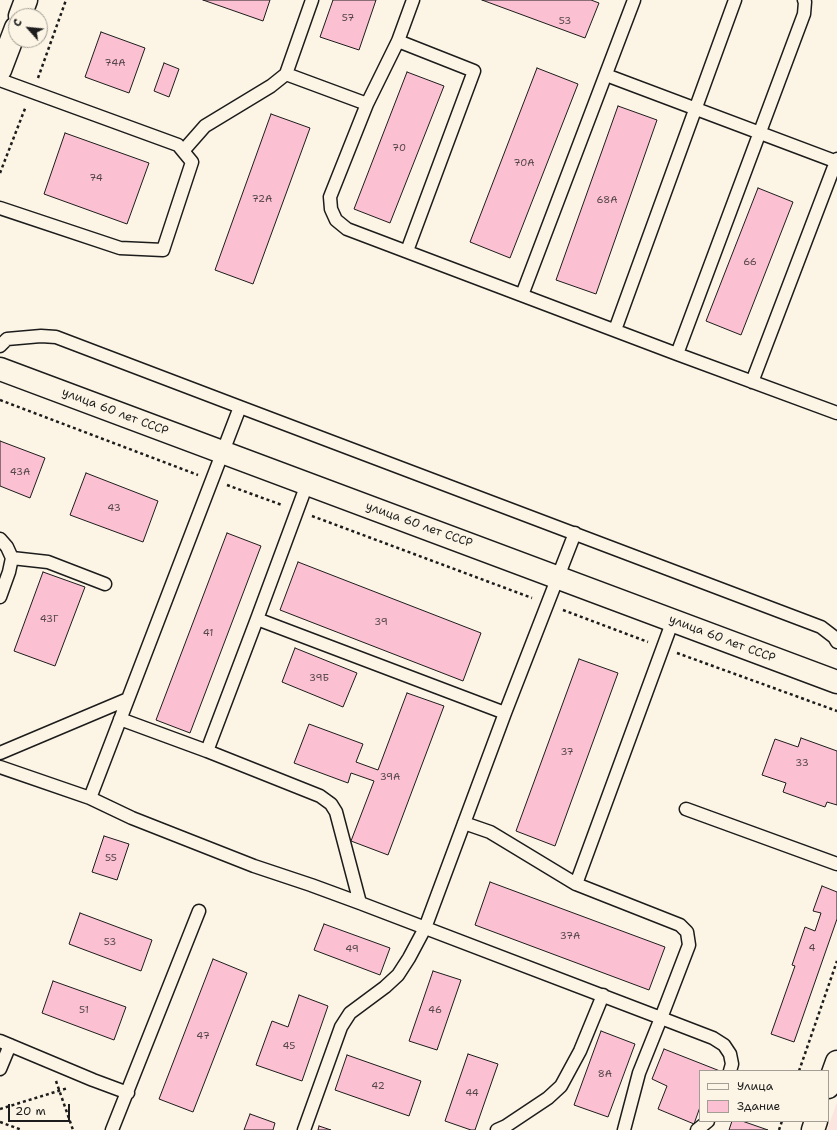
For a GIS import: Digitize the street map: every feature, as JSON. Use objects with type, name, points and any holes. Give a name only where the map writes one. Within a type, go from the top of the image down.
[{"type":"main road","points":[[0,70],[8,48]]},
{"type":"main road","name":"улица 60 лет СССР","points":[[0,368],[223,453],[837,682]]},
{"type":"main road","points":[[829,1084],[837,1062]]},
{"type":"lane","points":[[183,151],[205,126],[271,86],[286,74],[312,0]]},
{"type":"lane","points":[[413,0],[398,41],[367,104],[330,197],[331,209],[336,220],[347,228],[677,354],[837,413]]},
{"type":"lane","points":[[522,295],[634,0]]},
{"type":"lane","points":[[615,330],[735,0]]},
{"type":"lane","points":[[677,354],[804,14],[804,0]]},
{"type":"lane","points":[[398,41],[474,71],[407,251]]},
{"type":"lane","points":[[286,74],[367,104]]},
{"type":"lane","points":[[606,75],[837,161],[752,382]]},
{"type":"lane","points":[[0,80],[178,145],[192,162],[163,250],[120,248],[0,208]]},
{"type":"lane","points":[[0,346],[7,339],[56,336],[821,627],[834,636],[837,642]]},
{"type":"lane","points":[[90,798],[240,407]]},
{"type":"lane","points":[[206,751],[307,484]]},
{"type":"lane","points":[[304,1130],[341,1027],[350,1013],[385,987],[398,975],[425,928],[504,713],[575,533]]},
{"type":"lane","points":[[0,539],[8,547],[12,558],[9,572],[0,597]]},
{"type":"lane","points":[[12,558],[48,562],[105,584]]},
{"type":"lane","points":[[257,619],[504,713]]},
{"type":"lane","points":[[576,884],[664,648],[673,620]]},
{"type":"lane","points":[[0,753],[128,700]]},
{"type":"lane","points":[[120,719],[320,796],[331,804],[336,812],[360,903]]},
{"type":"lane","points":[[0,767],[90,798],[132,818],[247,864],[360,903],[713,1038],[724,1045],[730,1054],[732,1064],[730,1070]]},
{"type":"lane","points":[[686,809],[837,864]]},
{"type":"lane","points":[[464,823],[490,832],[576,884],[680,925],[687,932],[689,945],[639,1073],[624,1130]]},
{"type":"lane","points":[[112,1130],[128,1093],[199,911]]},
{"type":"lane","points":[[497,1130],[506,1126],[548,1098],[561,1086],[580,1051],[603,996]]},
{"type":"lane","points":[[0,1069],[5,1043],[128,1093]]},
{"type":"lane","points":[[697,1130],[707,1122]]},
{"type":"path","points":[[0,400],[664,648],[837,711]]},
{"type":"path","points":[[799,1070],[837,961]]},
{"type":"path","points":[[42,1059],[55,1077],[73,1130]]},
{"type":"path","points":[[0,1109],[93,1080]]},
{"type":"path","points":[[0,1122],[22,1130]]},
{"type":"shaded area","points":[[837,1102],[837,1130],[827,1130]]},
{"type":"building","points":[[203,0],[270,0],[263,21]]},
{"type":"building","points":[[333,0],[376,0],[359,50],[320,37]]},
{"type":"building","points":[[482,0],[591,0],[599,3],[585,38]]},
{"type":"building","points":[[101,32],[145,48],[129,93],[85,77]]},
{"type":"building","points":[[164,63],[179,69],[169,97],[154,91]]},
{"type":"building","points":[[537,68],[578,84],[510,258],[470,242]]},
{"type":"building","points":[[407,72],[444,86],[390,223],[354,209]]},
{"type":"building","points":[[618,106],[657,120],[596,294],[556,280]]},
{"type":"building","points":[[271,114],[310,128],[253,284],[215,270]]},
{"type":"building","points":[[65,133],[149,163],[127,224],[44,194]]},
{"type":"building","points":[[758,188],[793,202],[741,335],[706,321]]},
{"type":"building","points":[[0,441],[45,458],[30,498],[0,486]]},
{"type":"building","points":[[86,473],[158,501],[143,542],[70,515]]},
{"type":"building","points":[[227,533],[261,546],[190,733],[156,720]]},
{"type":"building","points":[[298,562],[481,633],[463,681],[280,610]]},
{"type":"building","points":[[43,572],[85,587],[55,666],[14,651]]},
{"type":"building","points":[[295,648],[357,673],[343,707],[282,682]]},
{"type":"building","points":[[579,659],[618,673],[555,846],[516,831]]},
{"type":"building","points":[[407,693],[444,706],[388,855],[351,841],[374,781],[351,773],[348,783],[294,763],[309,724],[363,744],[356,762],[378,770]]},
{"type":"building","points":[[801,738],[837,751],[837,805],[827,802],[825,807],[783,792],[786,783],[762,775],[775,739],[798,747]]},
{"type":"building","points":[[104,836],[129,844],[117,880],[92,872]]},
{"type":"building","points":[[490,882],[665,947],[649,990],[475,925]]},
{"type":"building","points":[[822,886],[837,892],[837,919],[794,1042],[771,1034],[795,966],[792,965],[805,927],[815,931],[821,913],[813,911]]},
{"type":"building","points":[[80,913],[152,940],[141,971],[69,944]]},
{"type":"building","points":[[324,924],[390,948],[380,975],[314,950]]},
{"type":"building","points":[[213,959],[247,973],[193,1112],[159,1099]]},
{"type":"building","points":[[433,971],[461,980],[437,1050],[409,1041]]},
{"type":"building","points":[[53,981],[126,1007],[114,1040],[42,1013]]},
{"type":"building","points":[[299,995],[328,1006],[302,1081],[256,1065],[272,1021],[288,1027]]},
{"type":"building","points":[[601,1031],[635,1044],[608,1117],[574,1105]]},
{"type":"building","points":[[664,1049],[717,1070],[699,1070],[699,1110],[694,1124],[658,1109],[667,1086],[652,1079]]},
{"type":"building","points":[[468,1054],[498,1064],[475,1130],[445,1121]]},
{"type":"building","points":[[347,1055],[421,1081],[409,1116],[335,1090]]},
{"type":"building","points":[[250,1114],[275,1123],[273,1130],[244,1130]]},
{"type":"building","points":[[732,1122],[745,1122],[768,1130],[729,1130]]},
{"type":"building","points":[[319,1126],[331,1130],[318,1130]]}]
